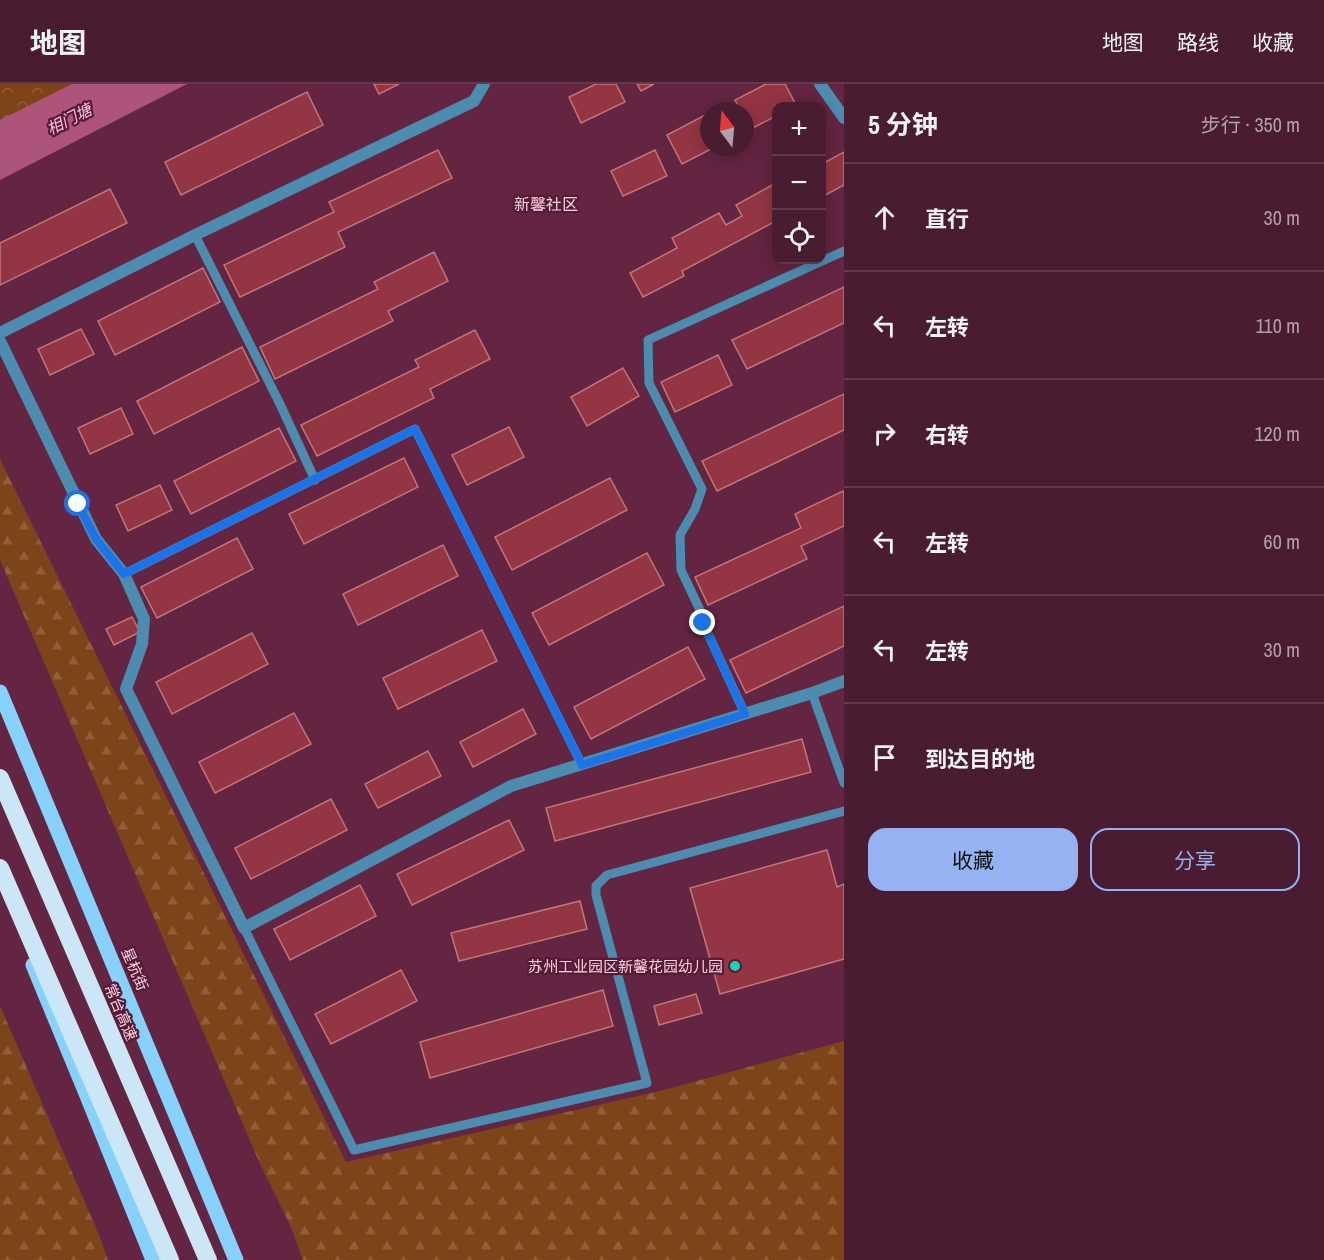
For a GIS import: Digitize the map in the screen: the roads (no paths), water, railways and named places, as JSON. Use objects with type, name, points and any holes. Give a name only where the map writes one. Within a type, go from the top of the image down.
[{"type":"highway","name":"常台高速","points":[[0,778],[208,1260]]},
{"type":"highway","points":[[0,868],[170,1260]]},
{"type":"main road","name":"星杭街","points":[[0,692],[236,1260]]},
{"type":"main road","points":[[0,885],[153,1260]]},
{"type":"street","points":[[0,333],[195,235],[474,100],[484,84]]},
{"type":"street","points":[[819,84],[844,118]]},
{"type":"street","points":[[0,341],[96,539],[124,574],[144,619],[142,644],[126,689],[244,927],[512,786],[844,681]]},
{"type":"lane","points":[[195,235],[280,404],[315,480]]},
{"type":"lane","points":[[745,714],[681,570],[680,535],[695,509],[702,489],[649,383],[648,340],[844,251]]},
{"type":"lane","points":[[124,574],[415,429],[582,765]]},
{"type":"lane","points":[[812,693],[844,783]]},
{"type":"lane","points":[[244,927],[354,1150],[647,1083],[596,895],[596,886],[607,875],[844,811]]},
{"type":"water","name":"相门塘","points":[[72,84],[187,84],[0,180],[0,120]]},
{"type":"place","name":"苏州工业园区新馨花园幼儿园","points":[[735,966]]},
{"type":"district","name":"新馨社区","points":[[546,204]]}]
